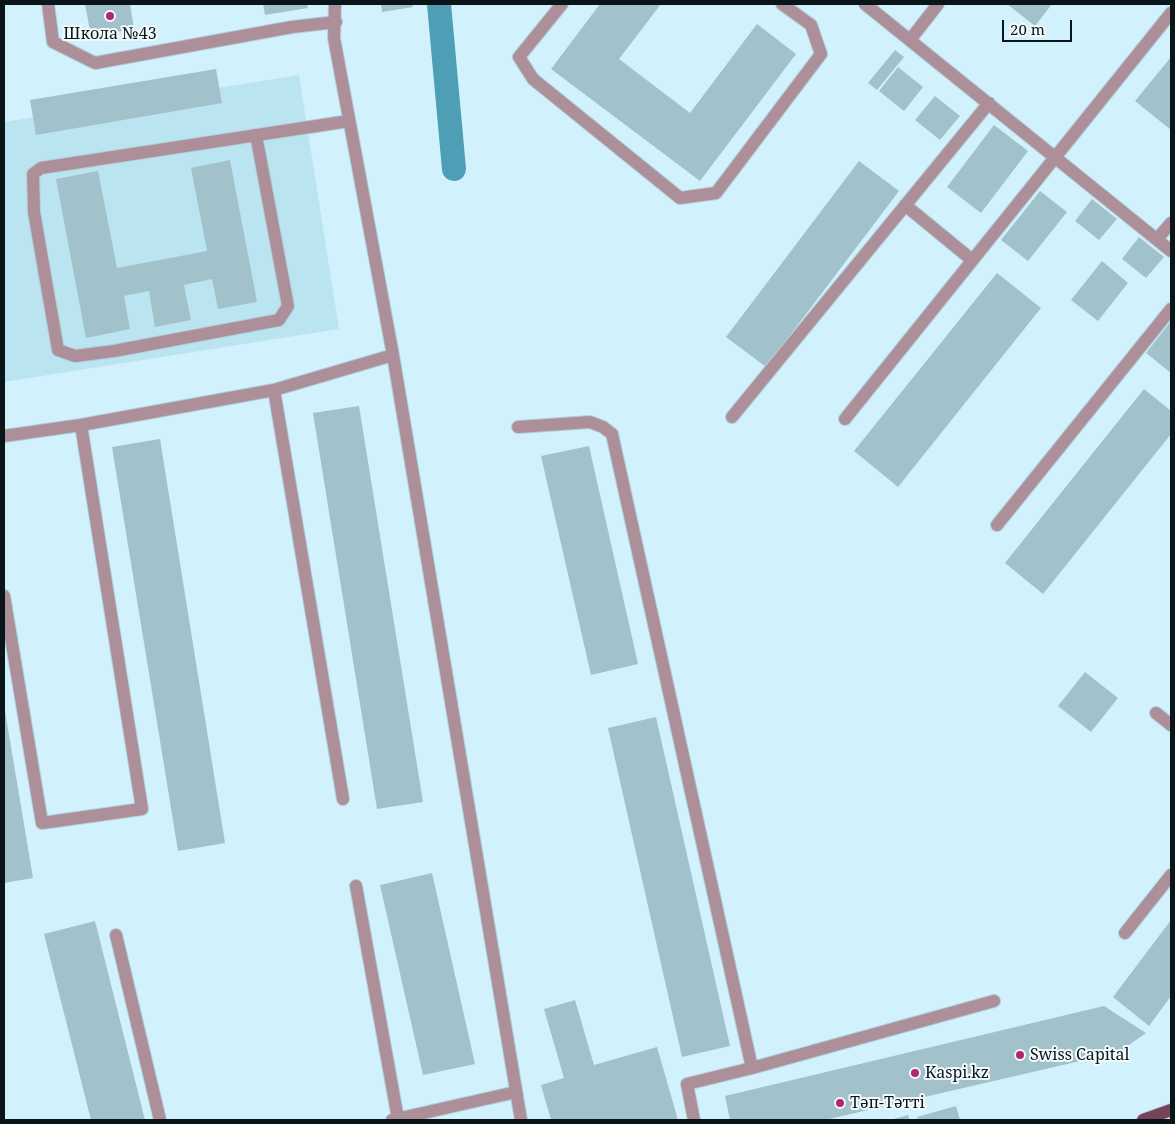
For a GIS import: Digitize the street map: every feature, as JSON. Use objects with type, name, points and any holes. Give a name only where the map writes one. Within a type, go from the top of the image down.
[{"type":"main road","points":[[1144,1120],[1171,1110]]},
{"type":"lane","points":[[48,4],[53,42],[95,63],[282,29],[336,22]]},
{"type":"lane","points":[[335,4],[336,22],[334,38],[393,355],[520,1120]]},
{"type":"lane","points":[[562,4],[519,57],[533,79],[680,198],[716,193],[821,54],[811,25],[782,4]]},
{"type":"lane","points":[[866,4],[1171,251]]},
{"type":"lane","points":[[910,40],[938,4]]},
{"type":"lane","points":[[845,419],[1171,13]]},
{"type":"lane","points":[[732,417],[989,103]]},
{"type":"lane","points":[[256,136],[288,306],[279,320],[114,351],[76,356],[58,350],[34,212],[33,174],[41,168],[349,121]]},
{"type":"lane","points":[[905,205],[972,260]]},
{"type":"lane","points":[[1157,240],[1171,223]]},
{"type":"lane","points":[[997,525],[1171,309]]},
{"type":"lane","points":[[4,436],[82,425],[274,390],[393,355]]},
{"type":"lane","points":[[274,390],[343,799]]},
{"type":"lane","points":[[518,427],[590,422],[603,427],[612,434],[752,1068]]},
{"type":"lane","points":[[4,596],[42,824],[142,808],[82,425]]},
{"type":"lane","points":[[1156,713],[1171,725]]},
{"type":"lane","points":[[1125,933],[1171,875]]},
{"type":"lane","points":[[356,886],[395,1120],[516,1092]]},
{"type":"lane","points":[[116,935],[160,1120]]},
{"type":"lane","points":[[694,1120],[687,1084],[752,1068],[994,1000]]},
{"type":"shaded area","points":[[299,75],[339,329],[4,382],[4,122]]},
{"type":"building","name":"Школа №43","points":[[85,4],[130,4],[134,29],[91,36]]},
{"type":"building","points":[[263,4],[307,4],[308,8],[265,15]]},
{"type":"building","points":[[381,4],[412,4],[413,7],[382,12]]},
{"type":"building","points":[[600,4],[661,4],[619,59],[690,113],[757,24],[796,54],[700,181],[551,69]]},
{"type":"building","points":[[1007,4],[1052,4],[1035,26]]},
{"type":"building","points":[[895,50],[904,57],[877,90],[868,83]]},
{"type":"building","points":[[1171,57],[1171,130],[1135,101]]},
{"type":"building","points":[[898,67],[923,87],[904,111],[879,91]]},
{"type":"building","points":[[216,69],[222,103],[36,135],[30,100]]},
{"type":"building","points":[[935,96],[960,116],[940,140],[915,120]]},
{"type":"building","points":[[994,125],[1028,151],[981,213],[947,187]]},
{"type":"building","points":[[230,160],[257,302],[218,309],[212,279],[184,285],[191,320],[155,327],[149,291],[124,296],[130,329],[86,338],[56,179],[98,171],[117,268],[207,251],[191,168]]},
{"type":"building","points":[[859,161],[899,191],[766,367],[726,337]]},
{"type":"building","points":[[1040,191],[1067,212],[1028,261],[1001,240]]},
{"type":"building","points":[[1092,199],[1117,219],[1099,240],[1075,221]]},
{"type":"building","points":[[1139,237],[1164,257],[1146,278],[1122,259]]},
{"type":"building","points":[[1102,261],[1128,283],[1098,321],[1071,300]]},
{"type":"building","points":[[997,273],[1041,308],[898,487],[854,451]]},
{"type":"building","points":[[1171,321],[1171,373],[1146,353]]},
{"type":"building","points":[[1144,389],[1171,411],[1171,434],[1043,594],[1005,563]]},
{"type":"building","points":[[359,406],[423,802],[377,809],[313,413]]},
{"type":"building","points":[[160,439],[225,843],[178,851],[112,447]]},
{"type":"building","points":[[589,446],[638,664],[591,675],[541,456]]},
{"type":"building","points":[[1085,672],[1118,698],[1091,732],[1058,706]]},
{"type":"building","points":[[4,705],[33,878],[4,883]]},
{"type":"building","points":[[656,717],[730,1046],[682,1057],[608,728]]},
{"type":"building","points":[[432,873],[475,1064],[423,1075],[380,885]]},
{"type":"building","points":[[1171,920],[1171,996],[1149,1026],[1113,997]]},
{"type":"building","points":[[95,921],[145,1120],[91,1120],[44,934]]},
{"type":"building","points":[[575,1000],[594,1065],[657,1047],[678,1120],[551,1120],[541,1085],[564,1078],[544,1009]]},
{"type":"building","points":[[1104,1006],[1146,1033],[1119,1052],[825,1120],[730,1120],[725,1096]]},
{"type":"building","points":[[956,1106],[960,1120],[918,1120],[917,1117]]},
{"type":"building","points":[[908,1115],[910,1120],[890,1120]]},
{"type":"waterway","points":[[439,4],[454,169]]},
{"type":"place","name":"Школа №43","points":[[110,16]]},
{"type":"place","name":"Swiss Capital","points":[[1020,1055]]},
{"type":"place","name":"Kaspi.kz","points":[[915,1073]]},
{"type":"place","name":"Тәп-Тәтті","points":[[840,1103]]}]
